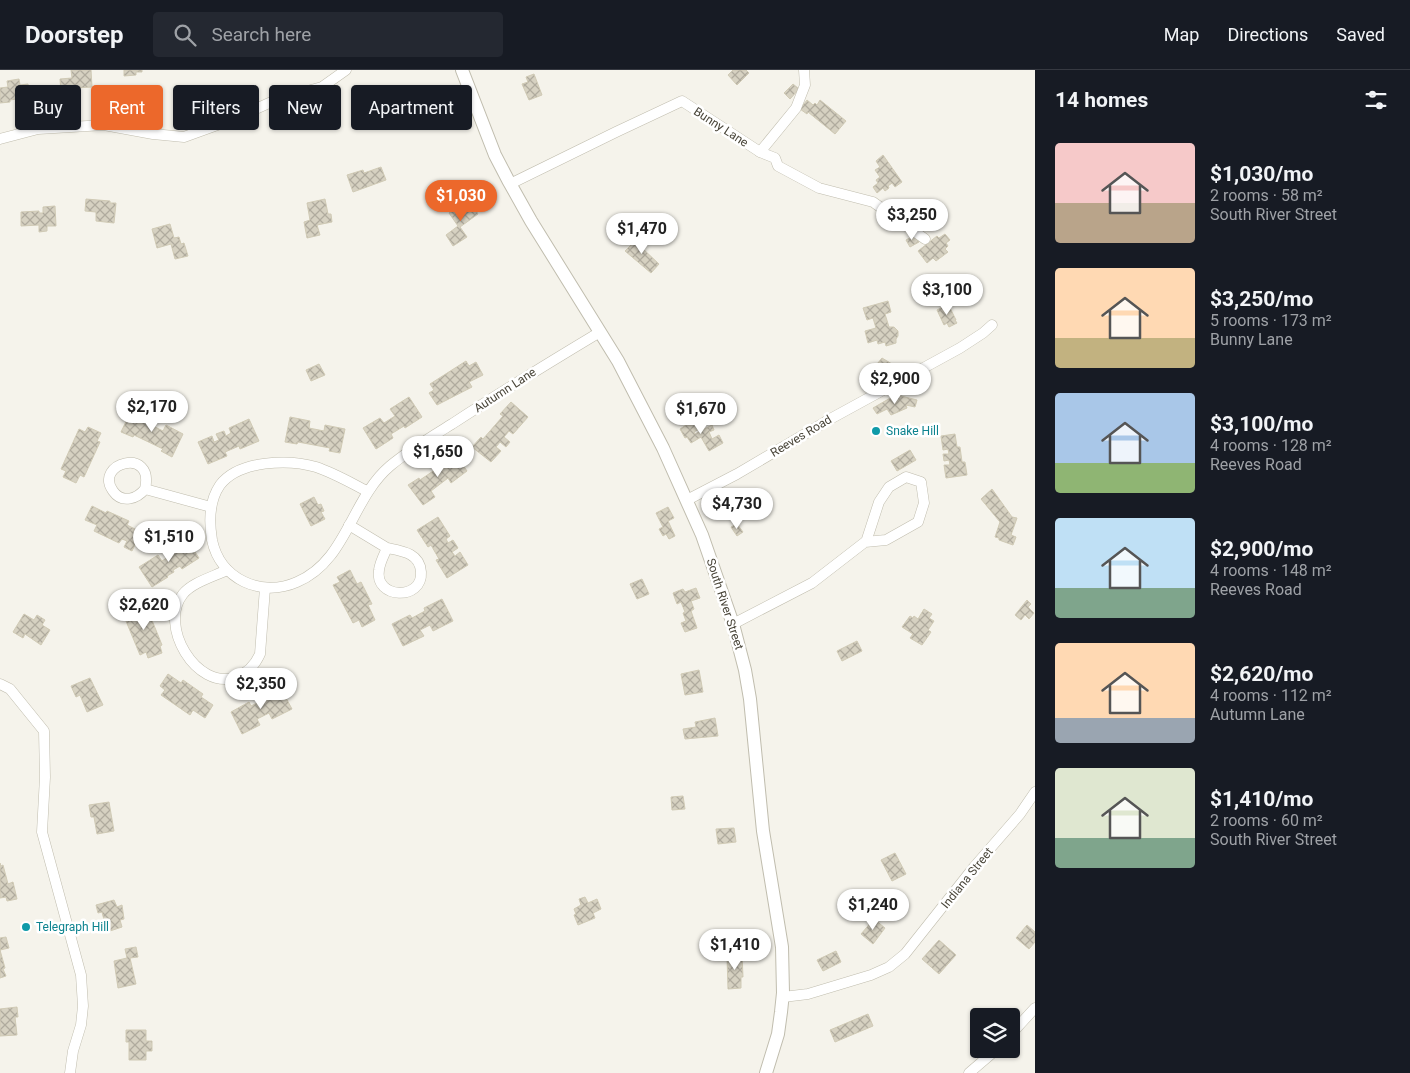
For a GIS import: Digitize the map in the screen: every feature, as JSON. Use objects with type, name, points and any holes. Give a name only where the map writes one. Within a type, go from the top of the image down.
[{"type":"street","points":[[0,139],[38,129],[104,125],[184,137],[231,120],[278,99],[322,87],[346,70]]},
{"type":"street","name":"South River Street","points":[[462,70],[491,147],[510,184],[634,390],[686,500],[716,573],[733,624],[745,670],[750,699],[763,831],[782,947],[783,997],[778,1034],[766,1073]]},
{"type":"street","points":[[760,152],[796,108],[805,85],[804,70]]},
{"type":"street","name":"Bunny Lane","points":[[510,184],[682,101],[760,152],[775,158],[778,166],[819,188],[873,202],[925,239]]},
{"type":"street","name":"Reeves Road","points":[[686,500],[737,474],[832,418],[960,348],[992,326]]},
{"type":"street","name":"Autumn Lane","points":[[368,491],[318,468],[303,464],[252,466],[228,478],[214,495],[210,520],[215,551],[226,570],[242,582],[253,586],[265,588],[286,586],[303,579],[317,570],[330,557],[341,542],[368,491],[390,466],[534,371],[600,332]]},
{"type":"street","points":[[733,624],[812,583],[866,542],[886,540],[918,522],[924,503],[921,482],[906,477],[889,486],[878,502],[866,542]]},
{"type":"street","points":[[145,488],[211,507]]},
{"type":"street","points":[[349,525],[387,548],[406,552],[416,557],[421,566],[422,576],[413,590],[405,593],[394,593],[385,588],[380,580],[378,572],[387,548]]},
{"type":"street","points":[[226,570],[191,587],[179,600],[176,609],[178,635],[185,651],[192,663],[210,677],[229,680],[241,676],[256,662],[260,654],[265,588]]},
{"type":"street","points":[[0,684],[10,689],[44,731],[45,777],[42,832],[81,975],[84,1006],[81,1025],[73,1051],[70,1073]]},
{"type":"street","name":"Indiana Street","points":[[783,997],[808,994],[871,975],[888,967],[905,954],[974,866],[1020,814],[1035,792]]},
{"type":"street","points":[[1020,1024],[1035,1008]]},
{"type":"street","points":[[969,1073],[986,1058]]},
{"type":"building","points":[[71,70],[91,70],[92,85],[91,87],[81,88],[81,85],[60,85],[60,79],[72,78]]},
{"type":"building","points":[[124,70],[142,70],[142,72],[136,72],[136,75],[124,76]]},
{"type":"building","points":[[733,70],[746,70],[749,73],[737,85],[728,75]]},
{"type":"building","points":[[534,74],[542,95],[529,100],[522,84],[528,82],[526,77]]},
{"type":"building","points":[[19,79],[20,85],[15,85],[15,99],[0,103],[0,88],[8,87],[7,81]]},
{"type":"building","points":[[793,84],[799,89],[790,99],[784,93]]},
{"type":"building","points":[[807,100],[813,105],[815,103],[817,105],[820,100],[846,121],[835,134],[808,112],[807,114],[800,109]]},
{"type":"building","points":[[883,155],[902,182],[895,187],[892,183],[885,191],[883,188],[877,193],[873,187],[878,183],[876,180],[880,177],[875,170],[880,167],[876,161]]},
{"type":"building","points":[[381,167],[386,180],[353,192],[347,175],[363,170],[364,173]]},
{"type":"building","points":[[86,199],[116,203],[114,223],[96,221],[96,212],[85,211]]},
{"type":"building","points":[[325,199],[332,222],[317,225],[320,235],[307,238],[304,222],[310,220],[307,203]]},
{"type":"building","points":[[469,200],[478,214],[460,227],[467,237],[453,246],[446,235],[458,226],[449,213]]},
{"type":"building","points":[[55,206],[56,226],[47,226],[47,231],[39,232],[39,225],[21,226],[21,212],[39,211],[39,213],[43,213],[43,207]]},
{"type":"building","points":[[170,224],[174,238],[179,237],[181,244],[184,243],[188,256],[175,259],[171,244],[157,248],[152,229]]},
{"type":"building","points":[[945,234],[950,240],[946,243],[948,246],[945,249],[948,252],[936,261],[933,258],[927,263],[918,251],[937,236],[939,238]]},
{"type":"building","points":[[641,235],[647,241],[641,247],[659,264],[651,273],[625,251]]},
{"type":"building","points":[[915,235],[919,242],[910,247],[906,240]]},
{"type":"building","points":[[888,301],[891,312],[885,314],[889,327],[894,327],[898,331],[896,343],[886,346],[885,342],[878,344],[877,340],[868,343],[865,331],[876,328],[873,318],[867,320],[863,308]]},
{"type":"building","points":[[948,304],[957,323],[949,327],[947,323],[944,325],[937,310]]},
{"type":"building","points":[[882,358],[892,364],[887,371],[877,364]]},
{"type":"building","points":[[466,361],[469,366],[476,362],[483,375],[469,382],[472,387],[437,405],[429,393],[434,390],[430,384]]},
{"type":"building","points":[[319,364],[325,375],[311,381],[306,370]]},
{"type":"building","points":[[899,393],[901,396],[917,400],[915,407],[906,405],[907,408],[891,415],[887,409],[877,414],[873,408]]},
{"type":"building","points":[[409,397],[422,417],[391,434],[393,438],[376,449],[363,428],[380,418],[384,423],[395,416],[390,409]]},
{"type":"building","points":[[511,402],[528,417],[513,434],[509,431],[504,437],[510,442],[506,447],[500,442],[496,447],[501,451],[491,462],[472,447],[481,437],[483,439],[503,416],[500,414]]},
{"type":"building","points":[[132,409],[146,416],[143,421],[163,431],[166,425],[183,434],[172,457],[161,451],[163,449],[134,435],[133,437],[121,432]]},
{"type":"building","points":[[290,417],[310,421],[309,428],[324,431],[325,425],[345,429],[340,453],[329,451],[330,448],[298,442],[297,444],[285,442]]},
{"type":"building","points":[[249,419],[259,441],[240,449],[239,446],[225,452],[227,456],[208,464],[198,442],[212,436],[214,442],[219,440],[216,434],[224,431],[226,436],[231,433],[229,428]]},
{"type":"building","points":[[694,420],[699,429],[694,432],[695,434],[712,425],[714,430],[709,432],[712,439],[719,435],[723,443],[709,451],[701,437],[691,443],[687,437],[685,438],[680,429]]},
{"type":"building","points":[[88,427],[101,433],[97,441],[100,442],[84,477],[80,475],[76,483],[63,477],[66,471],[61,469],[79,429],[85,432]]},
{"type":"building","points":[[955,434],[957,447],[960,447],[962,462],[965,462],[967,475],[946,478],[944,465],[950,465],[949,460],[944,461],[943,454],[949,454],[948,449],[943,450],[941,436]]},
{"type":"building","points":[[910,450],[916,460],[897,471],[891,461]]},
{"type":"building","points":[[453,451],[467,471],[451,483],[448,478],[431,491],[435,497],[423,505],[408,485],[419,478],[420,480],[445,463],[442,459]]},
{"type":"building","points":[[992,489],[1012,517],[1017,518],[1011,535],[1016,537],[1013,545],[995,537],[1000,522],[981,499]]},
{"type":"building","points":[[314,497],[318,505],[321,504],[324,511],[321,512],[325,519],[311,526],[300,504]]},
{"type":"building","points":[[92,506],[129,521],[127,525],[141,532],[132,551],[124,547],[127,541],[122,539],[119,543],[94,531],[97,525],[85,520]]},
{"type":"building","points":[[668,507],[674,518],[668,521],[675,536],[669,539],[666,534],[663,536],[659,529],[663,527],[656,513]]},
{"type":"building","points":[[438,517],[450,536],[446,539],[448,543],[453,540],[458,548],[452,552],[455,556],[460,552],[468,565],[447,578],[436,560],[439,559],[431,545],[428,547],[417,530]]},
{"type":"building","points":[[737,524],[743,532],[737,536],[731,527]]},
{"type":"building","points":[[186,538],[199,558],[182,569],[180,566],[173,570],[174,572],[168,577],[152,587],[139,567],[158,555],[162,561],[173,554],[169,549]]},
{"type":"building","points":[[350,570],[357,584],[361,582],[372,604],[368,605],[375,620],[362,627],[359,620],[353,623],[333,585],[340,582],[337,577]]},
{"type":"building","points":[[642,579],[649,594],[637,599],[630,584]]},
{"type":"building","points":[[696,588],[700,598],[691,601],[694,609],[691,611],[697,628],[685,632],[681,623],[686,621],[683,613],[685,612],[681,602],[677,604],[673,593],[683,589],[685,592]]},
{"type":"building","points":[[442,599],[453,621],[433,631],[430,625],[420,630],[424,636],[403,646],[392,624],[410,615],[412,618],[425,611],[424,608]]},
{"type":"building","points":[[1027,600],[1031,604],[1028,607],[1034,613],[1029,619],[1025,615],[1021,620],[1015,615]]},
{"type":"building","points":[[141,602],[144,609],[147,608],[162,645],[160,646],[162,653],[148,658],[146,652],[140,655],[126,621],[132,619],[127,607]]},
{"type":"building","points":[[924,609],[932,614],[929,618],[934,621],[928,630],[931,632],[922,645],[910,638],[913,634],[902,627],[910,616],[918,619]]},
{"type":"building","points":[[24,614],[34,620],[37,615],[45,620],[42,625],[50,630],[41,645],[25,634],[23,638],[13,632]]},
{"type":"building","points":[[857,641],[862,651],[842,661],[837,651]]},
{"type":"building","points":[[699,670],[703,692],[685,695],[681,674]]},
{"type":"building","points":[[168,674],[181,683],[183,680],[203,694],[201,697],[213,705],[205,718],[193,710],[190,715],[161,695],[165,690],[160,686]]},
{"type":"building","points":[[90,678],[103,705],[87,712],[80,695],[76,697],[71,686]]},
{"type":"building","points":[[280,687],[292,709],[272,719],[269,713],[257,719],[260,725],[242,734],[231,712],[249,702],[251,706],[265,699],[263,695]]},
{"type":"building","points":[[715,718],[718,736],[685,739],[683,729],[696,727],[695,722]]},
{"type":"building","points":[[683,796],[685,809],[672,810],[671,797]]},
{"type":"building","points":[[109,802],[114,831],[97,834],[94,817],[91,817],[89,805]]},
{"type":"building","points":[[734,828],[736,842],[718,844],[716,829]]},
{"type":"building","points":[[895,853],[906,874],[892,881],[881,860]]},
{"type":"building","points":[[0,863],[1,866],[3,865],[8,884],[13,882],[17,899],[7,901],[6,897],[0,898]]},
{"type":"building","points":[[585,897],[588,903],[597,899],[601,909],[593,913],[595,918],[578,925],[574,909],[581,905],[579,899]]},
{"type":"building","points":[[114,900],[117,907],[122,905],[124,919],[120,920],[122,927],[107,932],[102,912],[98,913],[96,905]]},
{"type":"building","points":[[874,919],[885,928],[873,944],[861,934]]},
{"type":"building","points":[[1027,925],[1035,932],[1035,942],[1029,949],[1016,938]]},
{"type":"building","points":[[6,937],[9,948],[0,950],[0,938]]},
{"type":"building","points":[[939,940],[956,955],[939,974],[922,959]]},
{"type":"building","points":[[136,947],[138,957],[130,958],[136,984],[118,988],[114,961],[127,958],[125,949]]},
{"type":"building","points":[[0,950],[6,976],[0,978]]},
{"type":"building","points":[[836,951],[841,962],[823,971],[817,960]]},
{"type":"building","points":[[742,955],[743,977],[741,977],[741,988],[728,989],[727,956]]},
{"type":"building","points":[[17,1007],[18,1017],[15,1017],[17,1035],[0,1036],[0,1009]]},
{"type":"building","points":[[868,1014],[873,1026],[835,1042],[830,1030]]},
{"type":"building","points":[[126,1030],[146,1030],[146,1041],[152,1041],[152,1051],[146,1051],[146,1060],[129,1060],[129,1042],[126,1042]]},
{"type":"place","name":"Snake Hill","points":[[876,431]]},
{"type":"place","name":"Telegraph Hill","points":[[26,927]]}]
